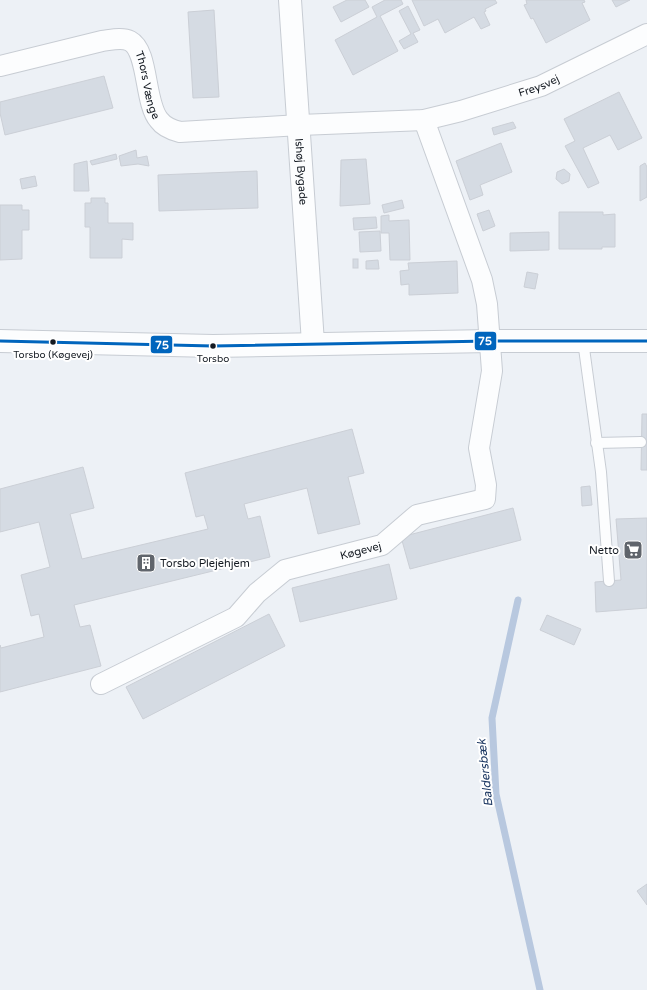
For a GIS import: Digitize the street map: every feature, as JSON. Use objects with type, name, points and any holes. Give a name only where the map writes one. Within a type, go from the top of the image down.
[{"type":"street","name":"Ishøj Bygade","points":[[290,0],[300,125],[313,343]]},
{"type":"street","name":"Freysvej","points":[[300,125],[424,120],[461,111],[541,86],[647,34]]},
{"type":"street","name":"Thors Vænge","points":[[0,66],[102,41],[116,39],[130,41],[138,50],[150,101],[158,120],[168,128],[180,132],[300,125]]},
{"type":"street","points":[[424,120],[482,280],[487,304],[490,340]]},
{"type":"street","points":[[0,341],[213,346],[490,340],[647,341]]},
{"type":"street","name":"Køgevej","points":[[100,684],[236,618],[257,593],[285,570],[382,545],[417,515],[485,499],[486,485],[479,448],[492,371],[490,340]]},
{"type":"lane","points":[[583,341],[601,472],[608,581]]},
{"type":"lane","points":[[596,443],[641,442]]},
{"type":"building","points":[[347,0],[365,0],[369,7],[341,22],[333,7]]},
{"type":"building","points":[[385,0],[401,0],[403,4],[380,16],[398,51],[353,75],[335,40],[377,17],[372,7]]},
{"type":"building","points":[[412,0],[495,0],[497,3],[485,9],[486,11],[484,12],[490,25],[481,29],[474,17],[445,33],[438,19],[424,26]]},
{"type":"building","points":[[526,0],[584,0],[585,2],[582,3],[590,20],[546,43],[533,18],[531,19],[524,5],[527,4]]},
{"type":"building","points":[[612,0],[630,0],[616,7]]},
{"type":"building","points":[[408,6],[420,30],[413,33],[418,42],[404,49],[399,41],[411,34],[399,11]]},
{"type":"building","points":[[214,10],[219,97],[193,98],[188,12]]},
{"type":"building","points":[[104,76],[113,108],[5,135],[0,113],[0,102]]},
{"type":"building","points":[[619,92],[642,138],[618,150],[610,135],[583,148],[599,183],[588,188],[565,146],[575,141],[564,119]]},
{"type":"building","points":[[513,122],[516,128],[494,135],[492,128]]},
{"type":"building","points":[[501,143],[512,172],[480,185],[483,195],[470,200],[456,161]]},
{"type":"building","points":[[136,150],[137,158],[147,156],[149,166],[138,164],[121,166],[119,156]]},
{"type":"building","points":[[116,154],[117,159],[92,165],[90,161]]},
{"type":"building","points":[[366,159],[370,204],[340,206],[341,160]]},
{"type":"building","points":[[87,161],[89,191],[74,191],[74,164]]},
{"type":"building","points":[[645,163],[647,167],[647,197],[640,201],[640,166]]},
{"type":"building","points":[[564,169],[570,174],[569,181],[562,184],[556,179],[557,172]]},
{"type":"building","points":[[257,171],[258,208],[159,211],[158,175]]},
{"type":"building","points":[[35,176],[37,186],[22,189],[20,179]]},
{"type":"building","points":[[91,198],[105,198],[105,203],[108,203],[108,223],[133,223],[133,240],[122,239],[122,258],[90,258],[90,227],[85,227],[85,203],[91,203]]},
{"type":"building","points":[[402,200],[404,208],[384,213],[382,205]]},
{"type":"building","points":[[0,205],[22,205],[22,210],[29,210],[29,230],[22,230],[22,259],[0,260]]},
{"type":"building","points":[[489,210],[495,226],[483,231],[477,214]]},
{"type":"building","points":[[559,212],[603,212],[603,215],[615,214],[615,247],[602,247],[602,249],[559,249]]},
{"type":"building","points":[[389,215],[389,221],[409,220],[410,260],[390,260],[389,233],[381,233],[381,216]]},
{"type":"building","points":[[376,217],[377,228],[354,230],[353,218]]},
{"type":"building","points":[[380,231],[381,251],[360,252],[359,232]]},
{"type":"building","points":[[549,232],[549,250],[510,251],[510,233]]},
{"type":"building","points":[[353,259],[358,259],[358,268],[353,268]]},
{"type":"building","points":[[378,260],[379,269],[366,269],[366,261]]},
{"type":"building","points":[[457,261],[458,293],[409,295],[409,284],[401,285],[400,271],[409,270],[408,263]]},
{"type":"building","points":[[527,272],[538,274],[535,289],[524,287]]},
{"type":"building","points":[[642,414],[647,414],[647,470],[641,470]]},
{"type":"building","name":"Torsbo Plejehjem","points":[[352,429],[364,473],[348,477],[360,524],[318,534],[307,488],[244,504],[248,519],[260,516],[270,557],[74,605],[80,627],[90,625],[101,666],[0,692],[0,645],[1,648],[44,637],[39,614],[31,616],[21,575],[50,567],[39,522],[0,532],[0,489],[83,467],[94,508],[70,514],[82,559],[208,529],[204,515],[196,517],[185,473]]},
{"type":"building","points":[[590,486],[592,505],[582,506],[581,487]]},
{"type":"building","points":[[513,508],[521,540],[410,569],[401,537]]},
{"type":"building","name":"Netto","points":[[647,518],[647,608],[596,612],[595,582],[621,580],[616,519]]},
{"type":"building","points":[[389,564],[397,599],[300,622],[292,588]]},
{"type":"building","points":[[269,614],[285,646],[143,719],[126,687]]},
{"type":"building","points":[[547,615],[581,629],[574,645],[540,630]]},
{"type":"building","points":[[647,884],[647,905],[637,891]]},
{"type":"waterway","name":"Baldersbæk","points":[[518,600],[492,718],[496,794],[540,990]]},
{"type":"transit line","name":"75","points":[[0,341],[213,346],[490,341],[647,341]]},
{"type":"place","name":"Torsbo (Køgevej)","points":[[53,342]]},
{"type":"place","name":"Torsbo","points":[[213,346]]},
{"type":"place","name":"Netto","points":[[633,550]]},
{"type":"place","name":"Torsbo Plejehjem","points":[[146,563]]}]
